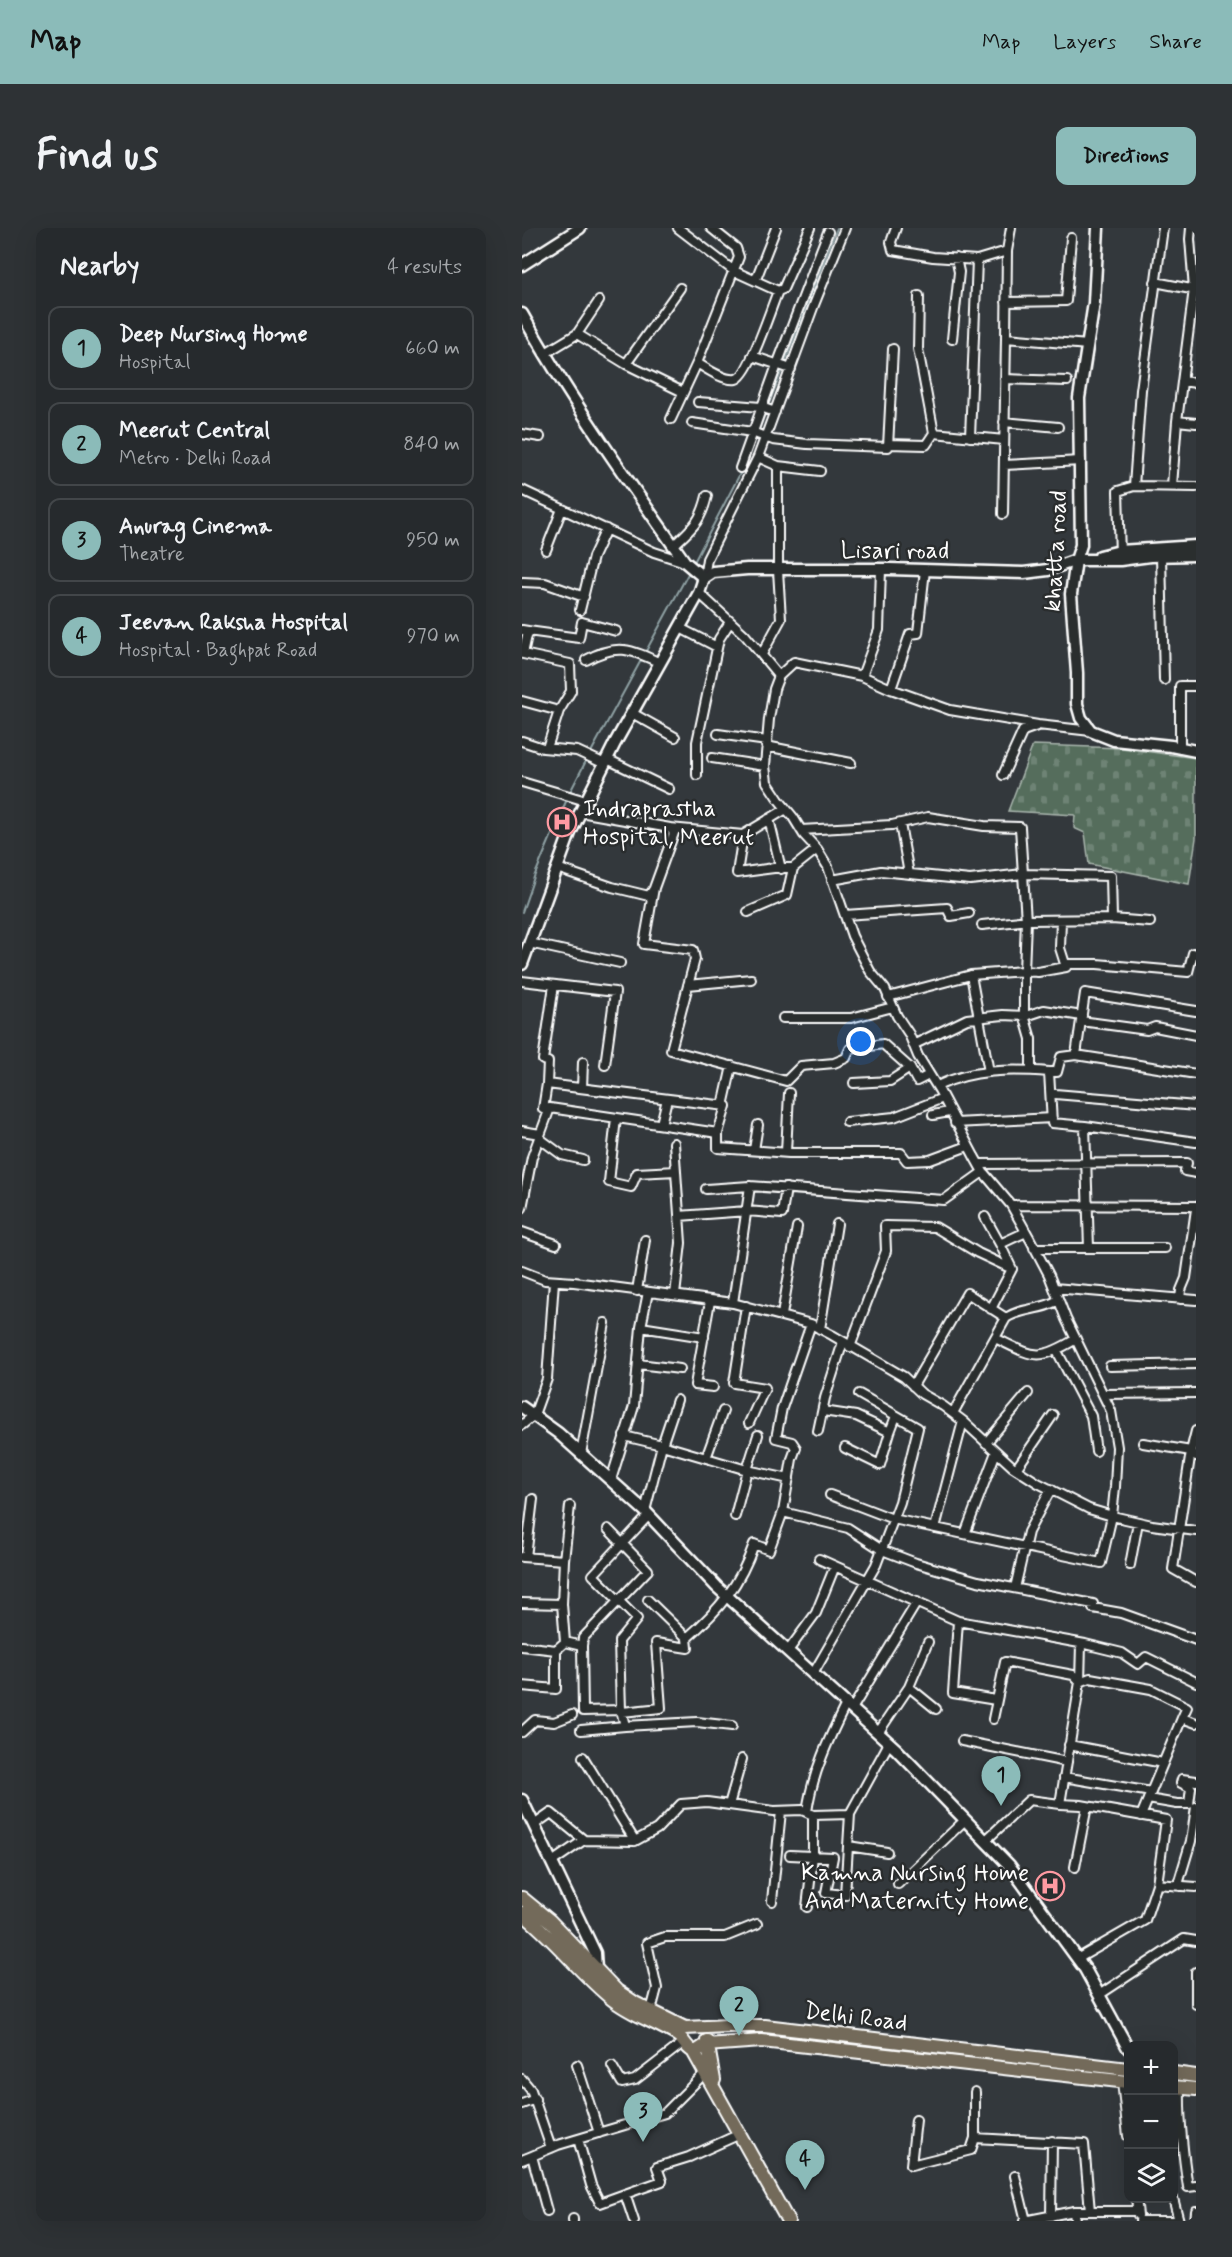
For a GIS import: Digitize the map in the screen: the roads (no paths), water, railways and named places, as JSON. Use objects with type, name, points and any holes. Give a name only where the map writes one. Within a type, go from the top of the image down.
[{"type":"main road","points":[[522,1898],[550,1921],[579,1958]]},
{"type":"main road","name":"Delhi Road","points":[[522,1913],[579,1958],[611,1998],[627,2010],[684,2042],[702,2049],[706,2045],[762,2041],[1045,2066],[1124,2069]]},
{"type":"main road","name":"Delhi Road","points":[[592,1973],[617,1991],[685,2028],[765,2026],[1045,2066],[1124,2081]]},
{"type":"main road","points":[[704,2028],[717,2093]]},
{"type":"main road","points":[[684,2042],[706,2072],[783,2219]]},
{"type":"main road","points":[[1178,2074],[1196,2076]]},
{"type":"main road","points":[[1178,2087],[1196,2089]]},
{"type":"street","points":[[522,265],[580,228]]},
{"type":"street","points":[[678,228],[734,271],[756,279],[778,291]]},
{"type":"street","points":[[671,419],[697,363],[739,257],[736,248],[711,228]]},
{"type":"street","points":[[756,279],[776,228]]},
{"type":"street","points":[[697,363],[728,378],[736,379],[741,376],[752,356],[778,291],[783,289],[810,228]]},
{"type":"street","points":[[522,964],[526,947],[580,812],[699,594],[707,560],[766,438],[845,228]]},
{"type":"street","points":[[896,228],[891,242],[893,250],[933,257],[977,260],[1007,251]]},
{"type":"street","points":[[1003,514],[1007,251],[1011,228]]},
{"type":"street","name":"khatta road","points":[[1091,731],[1081,718],[1077,704],[1071,594],[1080,560],[1079,398],[1094,303],[1098,228]]},
{"type":"street","points":[[1134,486],[1141,390],[1162,228]]},
{"type":"street","points":[[1172,486],[1177,421],[1195,289],[1191,228]]},
{"type":"street","points":[[740,468],[828,232]]},
{"type":"street","points":[[1006,302],[1066,301],[1071,238]]},
{"type":"street","points":[[952,339],[959,272],[956,258]]},
{"type":"street","points":[[970,437],[977,260]]},
{"type":"street","points":[[1155,282],[1195,289]]},
{"type":"street","points":[[626,364],[680,288]]},
{"type":"street","points":[[888,444],[926,445],[934,434],[918,349],[919,296]]},
{"type":"street","points":[[544,354],[577,334],[599,301]]},
{"type":"street","points":[[522,314],[544,354],[592,429],[673,546],[689,566],[704,578]]},
{"type":"street","points":[[577,334],[626,364],[683,392]]},
{"type":"street","points":[[1006,338],[1088,345]]},
{"type":"street","points":[[1187,344],[1196,345]]},
{"type":"street","points":[[692,423],[752,432],[766,438],[807,444],[888,447],[893,350]]},
{"type":"street","points":[[752,356],[791,369]]},
{"type":"street","points":[[1005,379],[1067,381]]},
{"type":"street","points":[[1182,381],[1196,383]]},
{"type":"street","points":[[698,402],[761,408],[775,412]]},
{"type":"street","points":[[1177,421],[1196,423]]},
{"type":"street","points":[[1004,422],[1058,427]]},
{"type":"street","points":[[522,434],[540,436]]},
{"type":"street","points":[[934,434],[1004,440]]},
{"type":"street","points":[[758,457],[778,466],[820,471]]},
{"type":"street","points":[[1004,465],[1081,461]]},
{"type":"street","points":[[762,654],[781,619],[778,570],[778,466]]},
{"type":"street","points":[[1120,555],[1118,491],[1134,486],[1196,487]]},
{"type":"street","points":[[522,490],[689,566]]},
{"type":"street","points":[[673,546],[695,526],[707,496]]},
{"type":"street","points":[[546,550],[562,509]]},
{"type":"street","points":[[580,610],[593,557],[606,529]]},
{"type":"street","name":"Lisari road","points":[[704,578],[713,572],[747,569],[881,569],[1024,573],[1048,570],[1080,560],[1196,546]]},
{"type":"street","name":"Lisari road","points":[[1120,555],[1196,555]]},
{"type":"street","points":[[1161,555],[1164,680]]},
{"type":"street","points":[[862,676],[879,630],[881,569]]},
{"type":"street","points":[[891,689],[910,634],[918,633],[925,570]]},
{"type":"street","points":[[523,582],[545,583],[584,597]]},
{"type":"street","points":[[699,594],[745,634],[779,676]]},
{"type":"street","points":[[547,748],[559,711],[571,692],[570,664],[523,654],[525,630],[579,639],[582,622],[616,631]]},
{"type":"street","points":[[697,775],[697,742],[717,647],[719,639],[730,622]]},
{"type":"street","points":[[680,628],[717,647]]},
{"type":"street","points":[[586,660],[613,648],[638,652],[660,663]]},
{"type":"street","points":[[830,1495],[893,1520],[1101,1563],[1112,1516],[1117,1448],[1111,1411],[1104,1394],[1026,1232],[1011,1205],[983,1172],[888,997],[870,971],[845,915],[828,867],[767,782],[766,744],[771,703],[779,676],[794,662],[862,676],[950,710],[1038,725],[1091,731],[1114,740],[1196,751]]},
{"type":"street","points":[[1180,748],[1180,686],[1196,686]]},
{"type":"street","points":[[522,701],[559,711]]},
{"type":"street","points":[[632,713],[675,737]]},
{"type":"street","points":[[1003,774],[1023,731],[1038,725]]},
{"type":"street","points":[[718,734],[851,763]]},
{"type":"street","points":[[522,741],[547,748],[577,751],[606,761],[669,789]]},
{"type":"street","points":[[712,758],[765,766]]},
{"type":"street","points":[[522,782],[586,801]]},
{"type":"street","points":[[580,812],[670,828],[743,835],[786,809]]},
{"type":"street","points":[[801,830],[900,824],[928,817],[984,826],[1020,827],[1026,921],[1024,1015],[1031,1039],[1031,1070]]},
{"type":"street","points":[[769,819],[781,869]]},
{"type":"street","points":[[900,824],[909,874]]},
{"type":"street","points":[[670,828],[674,833],[654,888],[644,944],[693,950],[695,959],[671,1050],[786,1081],[801,1066],[834,1063],[846,1059],[850,1049],[883,1044],[910,1068],[917,1081],[929,1075]]},
{"type":"street","points":[[743,835],[737,873],[793,868],[817,849]]},
{"type":"street","points":[[557,868],[612,887],[649,896],[654,888]]},
{"type":"street","points":[[748,912],[787,895],[793,868]]},
{"type":"street","points":[[832,880],[881,872],[970,880],[1023,874],[1111,876],[1112,920]]},
{"type":"street","points":[[845,915],[947,908],[951,916],[969,913]]},
{"type":"street","points":[[888,997],[971,975],[1038,972],[1066,967],[1060,948],[1061,920]]},
{"type":"street","points":[[982,925],[1061,920],[1150,922]]},
{"type":"street","points":[[526,947],[620,963]]},
{"type":"street","points":[[1065,964],[1097,964],[1188,972],[1193,953],[1196,954]]},
{"type":"street","points":[[971,975],[989,1072]]},
{"type":"street","points":[[688,985],[751,979]]},
{"type":"street","points":[[522,981],[615,992],[605,1065]]},
{"type":"street","points":[[554,985],[543,1060],[548,1062],[548,1084],[543,1109],[550,1108],[718,1133]]},
{"type":"street","points":[[1076,1055],[1085,993],[1196,1011]]},
{"type":"street","points":[[783,1018],[851,1018],[893,1007]]},
{"type":"street","points":[[913,1045],[967,1019],[1024,1015],[1044,1010],[1147,1030],[1155,1027],[1196,1035]]},
{"type":"street","points":[[936,1086],[954,1077],[989,1072],[1017,1069],[1057,1072],[1061,1057],[1076,1055],[1196,1074]]},
{"type":"street","points":[[582,1088],[583,1062]]},
{"type":"street","points":[[723,1106],[732,1066]]},
{"type":"street","points":[[854,1083],[890,1081],[910,1068]]},
{"type":"street","points":[[1049,1072],[1052,1123],[1196,1142]]},
{"type":"street","points":[[548,1084],[726,1106],[718,1133],[718,1148],[786,1152],[901,1153],[907,1161],[930,1160],[968,1146]]},
{"type":"street","points":[[786,1152],[789,1093]]},
{"type":"street","points":[[1055,1094],[1196,1106]]},
{"type":"street","points":[[847,1122],[894,1117],[943,1098]]},
{"type":"street","points":[[661,1124],[667,1099]]},
{"type":"street","points":[[522,1208],[532,1157],[550,1108]]},
{"type":"street","points":[[933,1115],[949,1112]]},
{"type":"street","points":[[616,1118],[609,1182],[631,1187],[637,1173],[676,1171]]},
{"type":"street","points":[[955,1123],[1052,1118]]},
{"type":"street","points":[[754,1150],[758,1125]]},
{"type":"street","points":[[1085,1126],[1089,1248]]},
{"type":"street","points":[[522,1131],[540,1136],[562,1155],[584,1161]]},
{"type":"street","points":[[674,1143],[681,1243],[675,1295]]},
{"type":"street","points":[[979,1164],[1186,1163],[1185,1171],[1196,1173]]},
{"type":"street","points":[[706,1189],[750,1186],[944,1200],[983,1172]]},
{"type":"street","points":[[733,1303],[750,1186]]},
{"type":"street","points":[[679,1216],[747,1211],[782,1215],[786,1188]]},
{"type":"street","points":[[1011,1205],[1196,1208],[1186,1278],[1180,1299]]},
{"type":"street","points":[[985,1217],[1012,1269]]},
{"type":"street","points":[[820,1329],[837,1224]]},
{"type":"street","points":[[818,1431],[847,1345],[886,1251],[885,1226],[935,1227],[978,1253],[1012,1269]]},
{"type":"street","points":[[782,1315],[797,1227]]},
{"type":"street","points":[[522,1232],[556,1244]]},
{"type":"street","points":[[1000,1244],[1026,1232]]},
{"type":"street","points":[[637,1291],[645,1240]]},
{"type":"street","points":[[1034,1248],[1165,1248]]},
{"type":"street","points":[[991,1308],[1012,1269]]},
{"type":"street","points":[[522,1271],[545,1280],[733,1303],[811,1324],[904,1377],[963,1421],[1016,1469],[1051,1489],[1089,1509],[1112,1516],[1196,1532]]},
{"type":"street","points":[[522,1425],[534,1415],[548,1379],[554,1281]]},
{"type":"street","points":[[1054,1288],[1196,1300]]},
{"type":"street","points":[[611,1480],[634,1406],[641,1327],[648,1292]]},
{"type":"street","points":[[914,1386],[967,1293],[1006,1318]]},
{"type":"street","points":[[953,1413],[1006,1318],[1013,1313],[1048,1307],[1058,1300]]},
{"type":"street","points":[[710,1301],[695,1385],[713,1387]]},
{"type":"street","points":[[746,1306],[734,1383],[765,1388],[749,1423]]},
{"type":"street","points":[[581,1454],[604,1323]]},
{"type":"street","points":[[687,1638],[728,1597],[754,1544],[769,1550],[783,1512],[796,1445],[776,1438],[782,1408],[811,1324]]},
{"type":"street","points":[[641,1327],[704,1337]]},
{"type":"street","points":[[995,1338],[1033,1356],[1057,1351],[1076,1339]]},
{"type":"street","points":[[1057,1351],[1091,1416],[1096,1451]]},
{"type":"street","points":[[638,1364],[680,1369]]},
{"type":"street","points":[[1110,1366],[1196,1364]]},
{"type":"street","points":[[986,1443],[1028,1393]]},
{"type":"street","points":[[1104,1394],[1196,1393]]},
{"type":"street","points":[[813,1674],[882,1550],[900,1502],[918,1428],[859,1394]]},
{"type":"street","points":[[625,1726],[622,1711],[619,1641],[637,1620],[593,1575],[647,1513],[662,1446],[677,1400]]},
{"type":"street","points":[[522,1407],[558,1433],[647,1513],[728,1597],[878,1732],[1009,1865],[1077,1959],[1124,2041]]},
{"type":"street","points":[[706,1458],[723,1411]]},
{"type":"street","points":[[823,1411],[856,1416],[890,1432]]},
{"type":"street","points":[[1016,1469],[1053,1415]]},
{"type":"street","points":[[845,1448],[880,1465],[896,1416]]},
{"type":"street","points":[[935,1528],[963,1421]]},
{"type":"street","points":[[1196,1431],[1173,1569],[1196,1582]]},
{"type":"street","points":[[735,1516],[758,1435]]},
{"type":"street","points":[[624,1436],[747,1470],[789,1479]]},
{"type":"street","points":[[1143,1443],[1194,1453]]},
{"type":"street","points":[[965,1534],[996,1452]]},
{"type":"street","points":[[1015,1588],[1028,1532],[1051,1489]]},
{"type":"street","points":[[533,1499],[524,1557],[564,1560]]},
{"type":"street","points":[[565,1642],[562,1604],[570,1506]]},
{"type":"street","points":[[783,1512],[848,1528],[882,1550],[916,1563],[1093,1605],[1093,1608],[1121,1613],[1196,1640]]},
{"type":"street","points":[[1130,1565],[1138,1522]]},
{"type":"street","points":[[608,1529],[648,1570],[583,1638],[582,1711],[661,1708],[656,1643],[688,1647],[687,1638],[648,1600]]},
{"type":"street","points":[[819,1559],[958,1621],[1122,1653],[1138,1665],[1146,1657],[1196,1682]]},
{"type":"street","points":[[788,1652],[816,1613],[835,1566]]},
{"type":"street","points":[[807,1907],[813,1856],[810,1791],[828,1741],[917,1602]]},
{"type":"street","points":[[522,1603],[562,1604]]},
{"type":"street","points":[[958,1621],[953,1693],[996,1700]]},
{"type":"street","points":[[565,1642],[582,1646]]},
{"type":"street","points":[[522,1646],[556,1650],[565,1642]]},
{"type":"street","points":[[878,1732],[909,1687],[928,1642]]},
{"type":"street","points":[[1060,1804],[1080,1682],[1082,1644]]},
{"type":"street","points":[[522,1686],[556,1689],[556,1650]]},
{"type":"street","points":[[993,1719],[1005,1662],[1072,1675],[1080,1682]]},
{"type":"street","points":[[1080,1682],[1090,1678],[1152,1689],[1187,1707],[1141,1816]]},
{"type":"street","points":[[909,1687],[936,1709]]},
{"type":"street","points":[[522,1732],[535,1720],[554,1722],[572,1715]]},
{"type":"street","points":[[1182,1718],[1196,1723]]},
{"type":"street","points":[[581,1730],[697,1722],[732,1726]]},
{"type":"street","points":[[962,1742],[1067,1762]]},
{"type":"street","points":[[790,1855],[832,1857],[826,1893],[846,1894],[850,1814],[889,1743]]},
{"type":"street","points":[[1070,1745],[1163,1763]]},
{"type":"street","points":[[583,1757],[635,1841]]},
{"type":"street","points":[[729,1805],[742,1759]]},
{"type":"street","points":[[1064,1777],[1150,1795],[1178,1804],[1189,1804],[1191,1788],[1181,1783],[1182,1779],[1196,1781]]},
{"type":"street","points":[[522,1800],[595,1953],[592,1973]]},
{"type":"street","points":[[985,1841],[1029,1800],[1087,1806],[1166,1820],[1157,1884],[1144,1920],[1077,1959]]},
{"type":"street","points":[[552,1862],[584,1840],[635,1841],[657,1829],[681,1804],[707,1802],[781,1811],[802,1810],[810,1814],[850,1814]]},
{"type":"street","points":[[1075,1867],[1087,1806]]},
{"type":"street","points":[[1180,1886],[1179,1881],[1191,1841],[1196,1807]]},
{"type":"street","points":[[772,1901],[781,1811]]},
{"type":"street","points":[[534,1825],[551,1813],[584,1840]]},
{"type":"street","points":[[898,1884],[965,1820]]},
{"type":"street","points":[[848,1846],[887,1852]]},
{"type":"street","points":[[1157,1884],[1196,1887]]},
{"type":"street","points":[[651,2011],[657,1988],[647,1943],[665,1937],[725,1937],[757,1923]]},
{"type":"street","points":[[1099,1995],[1184,1939],[1196,1941]]},
{"type":"street","points":[[579,1958],[589,1940]]},
{"type":"street","points":[[1196,1972],[1196,2004]]},
{"type":"street","points":[[612,2066],[622,2083],[635,2080],[684,2042]]},
{"type":"street","points":[[577,2066],[599,2133]]},
{"type":"street","points":[[522,2160],[578,2139],[665,2113],[706,2072]]},
{"type":"street","points":[[522,2079],[531,2090],[552,2148]]},
{"type":"street","points":[[916,2120],[911,2165],[971,2150],[975,2138],[975,2092]]},
{"type":"street","points":[[1178,2095],[1188,2187],[1196,2186]]},
{"type":"street","points":[[522,2104],[535,2100]]},
{"type":"street","points":[[578,2139],[591,2185],[600,2202],[662,2181],[657,2167],[689,2157],[740,2134]]},
{"type":"street","points":[[975,2138],[1084,2144],[1090,2211]]},
{"type":"street","points":[[1051,2216],[1052,2141]]},
{"type":"street","points":[[532,2156],[547,2211]]},
{"type":"street","points":[[1016,2176],[1025,2221],[1074,2211],[1137,2211]]},
{"type":"street","points":[[625,2194],[634,2221]]},
{"type":"street","points":[[1136,2203],[1139,2221],[1179,2221],[1174,2203]]},
{"type":"street","points":[[1074,2211],[1075,2221]]},
{"type":"street","points":[[1195,2221],[1196,2211]]},
{"type":"waterway","points":[[746,463],[837,228]]},
{"type":"waterway","points":[[693,564],[743,468]]},
{"type":"waterway","points":[[590,754],[689,572]]},
{"type":"waterway","points":[[569,794],[587,759]]},
{"type":"waterway","points":[[522,912],[534,877],[567,799]]},
{"type":"place","name":"Indraprastha Hospital, Meerut","points":[[562,822]]},
{"type":"place","name":"Deep Nursing Home","points":[[1001,1806]]},
{"type":"place","name":"Kamna Nursing Home And Maternity Home","points":[[1050,1886]]},
{"type":"place","name":"Meerut Central","points":[[739,2036]]},
{"type":"place","name":"Anurag Cinema","points":[[643,2142]]},
{"type":"place","name":"Jeevan Raksha Hospital","points":[[805,2190]]}]
